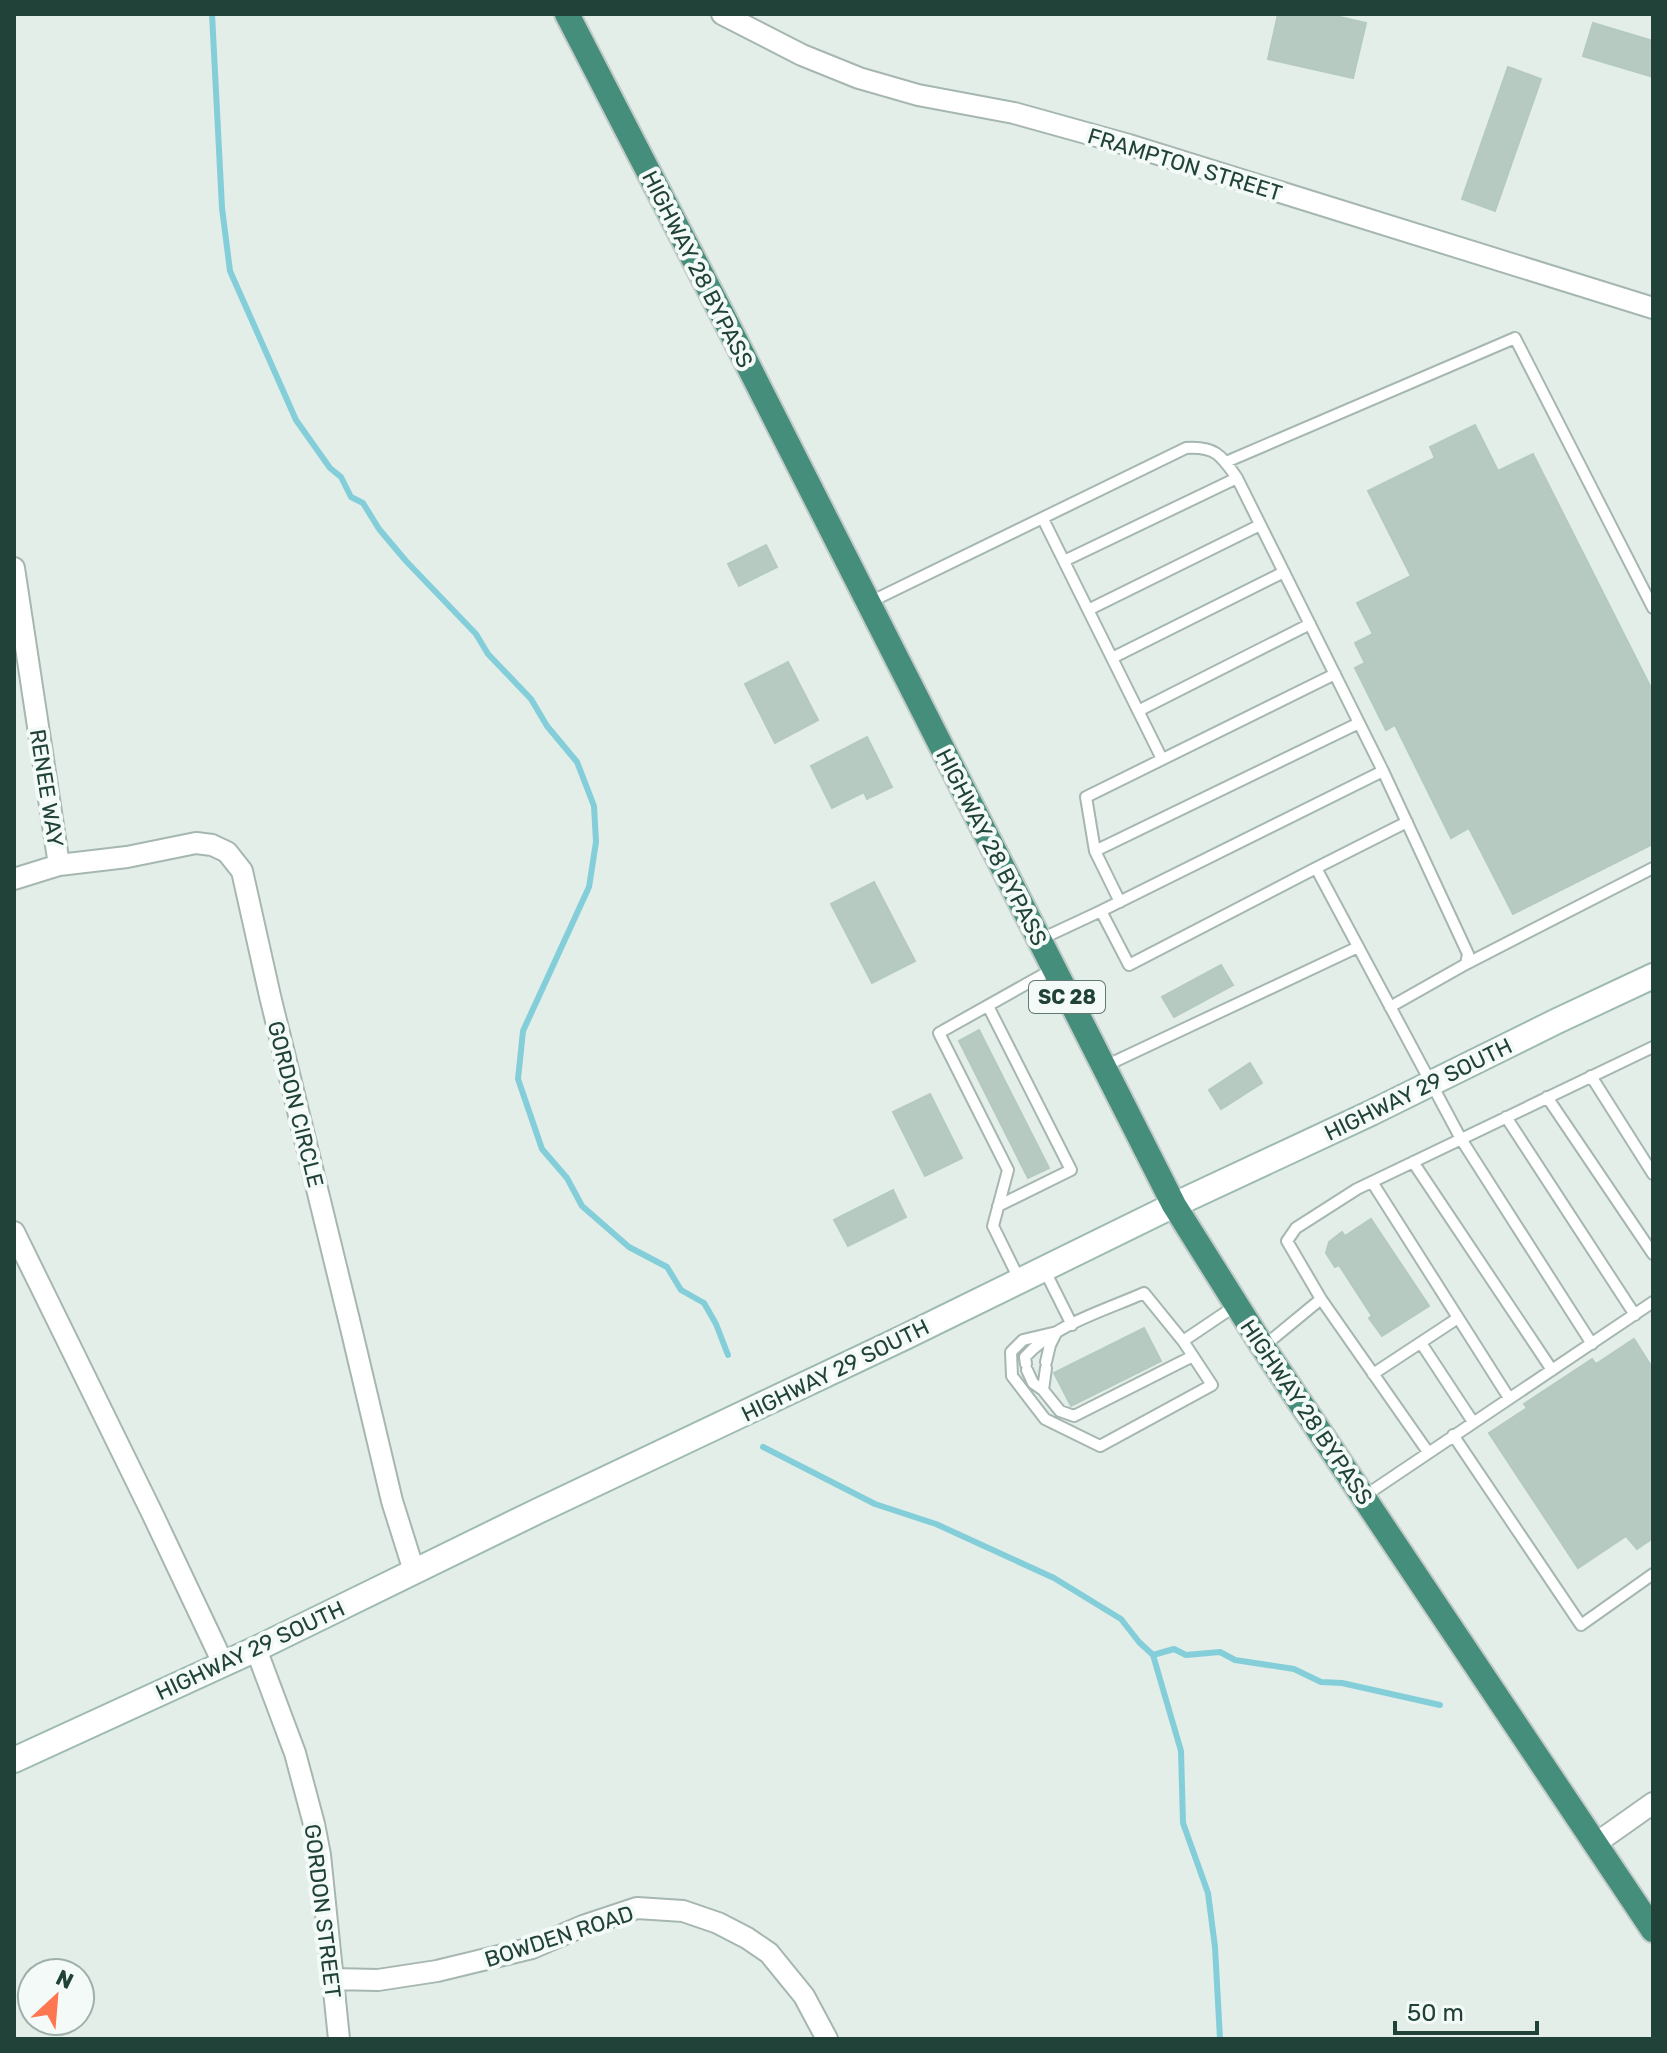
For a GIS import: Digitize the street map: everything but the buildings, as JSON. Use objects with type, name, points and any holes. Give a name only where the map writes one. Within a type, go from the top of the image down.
[{"type":"highway","name":"HIGHWAY 28 BYPASS","points":[[567,14],[1174,1205],[1263,1347],[1653,1930]]},
{"type":"main road","name":"HIGHWAY 29 SOUTH","points":[[14,1760],[256,1649],[1653,976]]},
{"type":"street","name":"FRAMPTON STREET","points":[[722,14],[802,55],[859,78],[918,95],[1014,113],[1129,145],[1653,308]]},
{"type":"street","name":"RENEE WAY","points":[[14,568],[59,865]]},
{"type":"street","name":"GORDON CIRCLE","points":[[14,879],[59,865],[127,857],[196,843],[212,845],[227,852],[242,871],[392,1501],[414,1571]]},
{"type":"street","points":[[14,1232],[223,1663]]},
{"type":"street","name":"GORDON STREET","points":[[256,1649],[295,1753],[314,1824],[339,2039]]},
{"type":"street","points":[[1595,1844],[1653,1803]]},
{"type":"street","name":"BOWDEN ROAD","points":[[332,1979],[378,1980],[437,1971],[532,1948],[583,1926],[637,1908],[683,1911],[718,1923],[769,1953],[804,1996],[827,2039]]},
{"type":"lane","points":[[1226,462],[1515,338],[1653,608]]},
{"type":"lane","points":[[868,603],[1186,448],[1203,447],[1221,456],[1237,478],[1383,771],[1468,954],[1466,964]]},
{"type":"lane","points":[[1064,561],[1237,478]]},
{"type":"lane","points":[[1043,519],[1162,759]]},
{"type":"lane","points":[[1088,610],[1260,525]]},
{"type":"lane","points":[[1112,658],[1284,572]]},
{"type":"lane","points":[[1138,711],[1310,624]]},
{"type":"lane","points":[[1120,902],[1095,851],[1086,797],[1335,674]]},
{"type":"lane","points":[[1095,851],[1359,723]]},
{"type":"lane","points":[[1039,940],[1383,771]]},
{"type":"lane","points":[[1101,911],[1129,965],[1407,822]]},
{"type":"lane","points":[[1316,868],[1461,1139],[1592,1344]]},
{"type":"lane","points":[[1390,1007],[1466,964],[1653,868]]},
{"type":"lane","points":[[1103,1067],[1358,947]]},
{"type":"lane","points":[[1020,1281],[993,1226],[1008,1170],[939,1033],[1053,969]]},
{"type":"lane","points":[[988,1006],[1071,1170],[998,1206]]},
{"type":"lane","points":[[1428,1452],[1321,1299],[1287,1241],[1296,1228],[1357,1189],[1653,1047]]},
{"type":"lane","points":[[1591,1076],[1653,1174]]},
{"type":"lane","points":[[1547,1097],[1653,1254]]},
{"type":"lane","points":[[1506,1117],[1635,1315]]},
{"type":"lane","points":[[1413,1162],[1552,1370]]},
{"type":"lane","points":[[1372,1182],[1509,1398]]},
{"type":"lane","points":[[1044,1269],[1072,1325]]},
{"type":"lane","points":[[1057,1332],[1023,1340],[1011,1352],[1012,1376],[1045,1419],[1100,1446],[1212,1385],[1193,1356],[1183,1341],[1144,1293],[1057,1332],[1036,1345],[1025,1357],[1033,1383],[1060,1411],[1074,1416],[1193,1356]]},
{"type":"lane","points":[[1263,1347],[1321,1299]]},
{"type":"lane","points":[[1363,1497],[1653,1302]]},
{"type":"lane","points":[[1183,1341],[1236,1306]]},
{"type":"lane","points":[[1373,1374],[1458,1318]]},
{"type":"lane","points":[[1043,1390],[1050,1345],[1057,1332]]},
{"type":"lane","points":[[1421,1343],[1473,1422]]},
{"type":"lane","points":[[1453,1435],[1581,1625],[1653,1574]]},
{"type":"waterway","points":[[212,14],[222,208],[230,271],[296,420],[330,468],[341,477],[351,497],[363,503],[379,529],[406,561],[476,634],[488,654],[531,699],[547,726],[577,762],[594,806],[596,842],[589,887],[523,1031],[518,1079],[542,1149],[567,1178],[582,1206],[629,1247],[667,1267],[681,1290],[704,1303],[728,1355]]},
{"type":"waterway","points":[[763,1447],[875,1504],[936,1524],[1054,1578],[1121,1619],[1153,1655],[1181,1751],[1183,1823],[1208,1893],[1215,1947],[1220,2039]]},
{"type":"waterway","points":[[1153,1655],[1174,1649],[1186,1655],[1220,1652],[1235,1660],[1294,1669],[1321,1682],[1342,1683],[1440,1705]]}]
